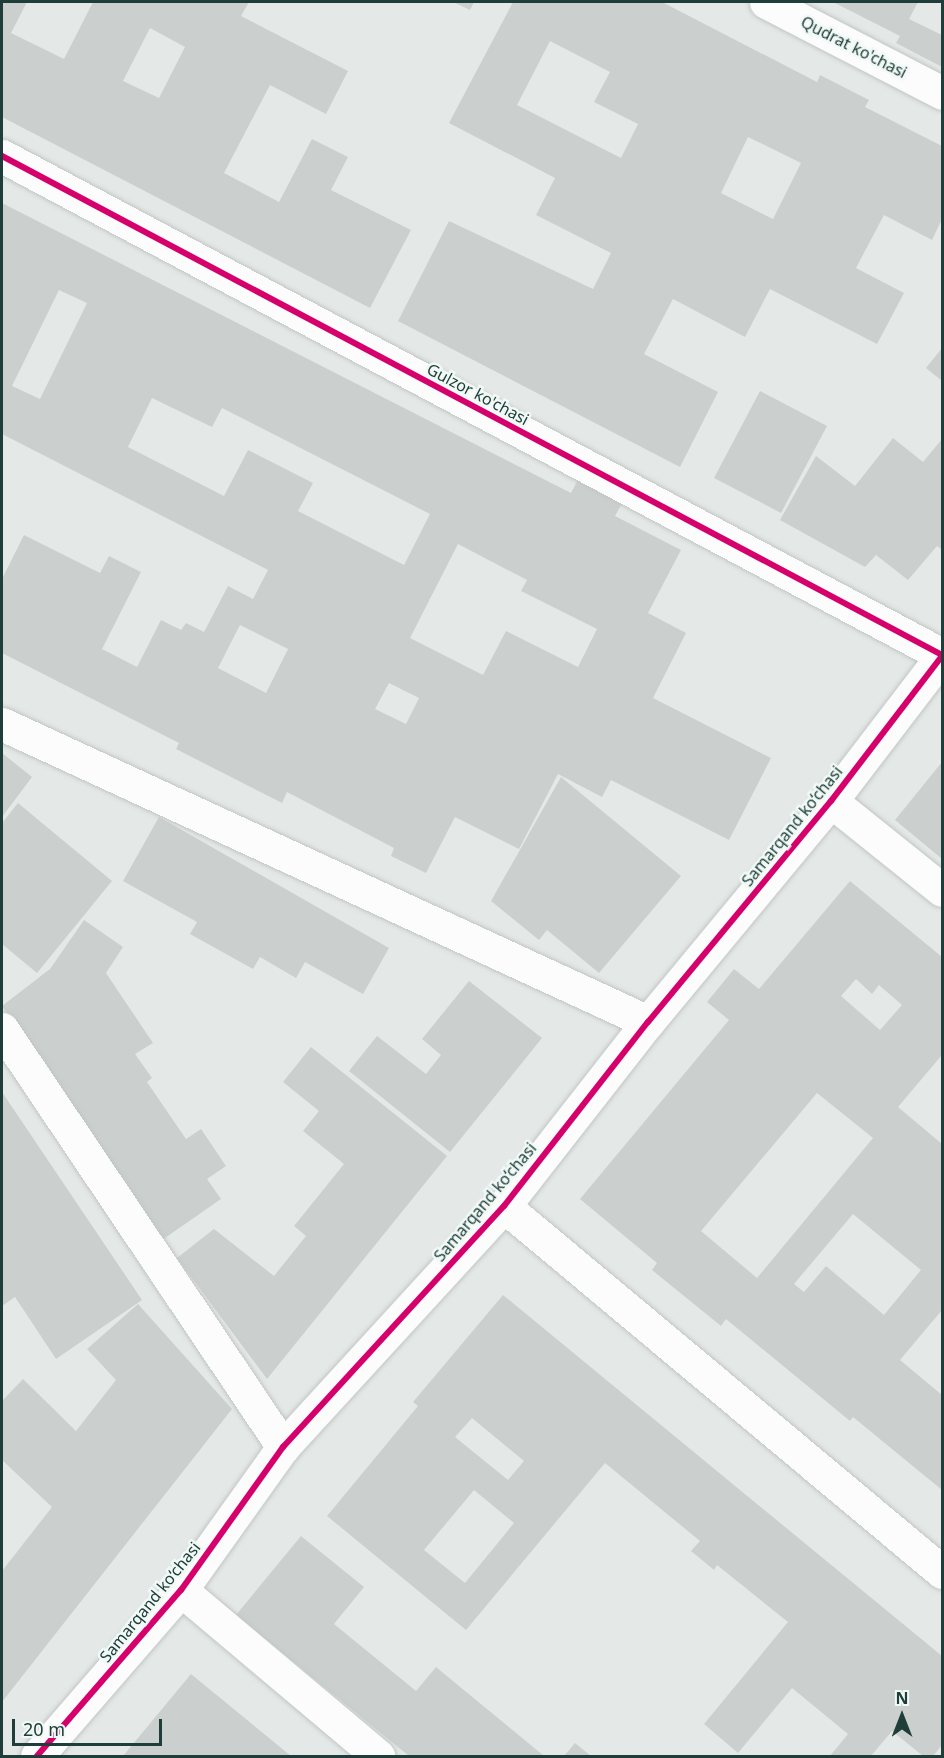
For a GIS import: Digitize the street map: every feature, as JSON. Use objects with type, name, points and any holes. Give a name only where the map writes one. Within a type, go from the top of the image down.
[{"type":"street","name":"Qudrat ko'chasi","points":[[766,2],[942,93]]},
{"type":"street","name":"Gulzor ko'chasi","points":[[2,156],[942,656]]},
{"type":"street","name":"Samarqand ko‘chasi","points":[[37,1756],[181,1590],[283,1448],[504,1206],[648,1022],[831,801],[942,656]]},
{"type":"street","points":[[2,724],[648,1022]]},
{"type":"street","points":[[831,801],[942,890]]},
{"type":"street","points":[[2,1029],[283,1448]]},
{"type":"street","points":[[504,1206],[942,1572]]},
{"type":"street","points":[[181,1590],[378,1756]]},
{"type":"building","points":[[2,2],[27,2],[11,33],[64,59],[93,2],[249,2],[241,16],[348,71],[326,114],[270,85],[224,173],[279,202],[312,139],[348,157],[331,190],[411,230],[370,308],[2,117]],"holes":[[[150,28],[185,47],[159,98],[123,81]]]},
{"type":"building","points":[[453,2],[474,2],[470,10]]},
{"type":"building","points":[[513,2],[662,2],[817,82],[820,75],[869,100],[865,107],[942,146],[942,219],[932,240],[884,215],[856,268],[904,293],[877,344],[770,289],[745,337],[673,299],[644,354],[718,392],[680,467],[398,321],[449,221],[593,289],[611,253],[536,215],[555,178],[449,123]],"holes":[[[550,41],[610,72],[594,102],[638,124],[621,158],[517,105]],[[748,137],[801,163],[773,219],[721,193]]]},
{"type":"building","points":[[833,2],[918,2],[909,19],[942,35],[942,67],[896,43],[900,36]]},
{"type":"building","points":[[2,203],[571,493],[580,476],[625,498],[615,516],[681,550],[648,613],[686,633],[653,698],[771,758],[729,840],[611,780],[602,797],[558,774],[519,849],[455,817],[426,873],[391,856],[394,848],[287,792],[282,803],[176,749],[179,743],[2,653],[2,579],[24,535],[100,573],[109,556],[141,572],[102,649],[137,667],[161,620],[181,630],[186,623],[204,632],[228,586],[253,599],[268,570],[2,434]],"holes":[[[59,290],[87,303],[40,399],[12,386]],[[152,398],[212,427],[222,408],[430,514],[404,565],[298,511],[313,483],[248,450],[224,496],[128,447]],[[458,544],[527,580],[521,591],[597,629],[578,667],[506,631],[483,675],[410,638]],[[240,625],[288,649],[266,693],[218,668]],[[389,683],[419,698],[406,724],[375,709]]]},
{"type":"building","points":[[942,348],[942,381],[926,368]]},
{"type":"building","points":[[760,391],[827,426],[781,513],[714,478]]},
{"type":"building","points":[[893,438],[923,462],[942,439],[942,550],[937,546],[908,580],[876,555],[865,567],[780,520],[816,456],[855,486]]},
{"type":"building","points":[[2,753],[32,777],[2,817]]},
{"type":"building","points":[[942,762],[942,859],[895,820]]},
{"type":"building","points":[[561,777],[681,876],[599,973],[547,930],[539,940],[491,901]]},
{"type":"building","points":[[18,803],[112,881],[37,973],[2,944],[2,823]]},
{"type":"building","points":[[159,817],[389,948],[363,994],[305,962],[296,978],[260,957],[253,969],[190,934],[197,922],[123,881]]},
{"type":"building","points":[[850,881],[942,957],[942,1055],[898,1107],[942,1144],[942,1310],[900,1360],[942,1395],[942,1490],[853,1417],[850,1421],[726,1319],[721,1326],[652,1270],[657,1263],[580,1199],[729,1020],[707,1002],[734,969],[759,989]],"holes":[[[856,979],[872,994],[879,985],[902,1005],[880,1030],[841,996]],[[817,1093],[873,1138],[757,1278],[701,1231]],[[853,1214],[921,1270],[884,1315],[826,1266],[804,1292],[794,1284]]]},
{"type":"building","points":[[84,920],[123,947],[106,973],[153,1043],[135,1054],[152,1078],[147,1082],[186,1139],[201,1129],[226,1166],[207,1179],[221,1199],[162,1240],[2,1006],[50,969]]},
{"type":"building","points":[[469,981],[542,1038],[450,1152],[349,1071],[377,1036],[426,1074],[441,1055],[422,1039]]},
{"type":"building","points":[[311,1047],[447,1156],[267,1379],[177,1258],[214,1229],[274,1276],[306,1236],[294,1226],[344,1164],[303,1131],[319,1111],[283,1082]]},
{"type":"building","points":[[2,1092],[142,1300],[56,1359],[15,1297],[2,1306]]},
{"type":"building","points":[[503,1295],[942,1656],[942,1745],[933,1756],[923,1756],[892,1731],[871,1756],[830,1756],[848,1734],[792,1688],[738,1753],[704,1724],[788,1622],[717,1565],[714,1570],[691,1551],[700,1541],[605,1463],[466,1630],[327,1516],[418,1406],[413,1402]],"holes":[[[472,1418],[524,1461],[508,1480],[455,1437]],[[474,1490],[514,1523],[465,1583],[424,1550]]]},
{"type":"building","points":[[138,1304],[232,1409],[2,1702],[2,1571],[52,1507],[2,1460],[2,1401],[23,1379],[76,1431],[116,1380],[87,1349]]},
{"type":"building","points":[[301,1536],[364,1587],[334,1624],[416,1691],[436,1667],[544,1756],[409,1756],[236,1615]]},
{"type":"building","points":[[191,1674],[291,1756],[123,1756]]},
{"type":"building","points":[[575,1743],[591,1756],[564,1756]]},
{"type":"cycle path","points":[[2,156],[942,655]]},
{"type":"cycle path","points":[[37,1756],[181,1590],[283,1447],[504,1206],[648,1022],[831,801],[942,656]]}]
